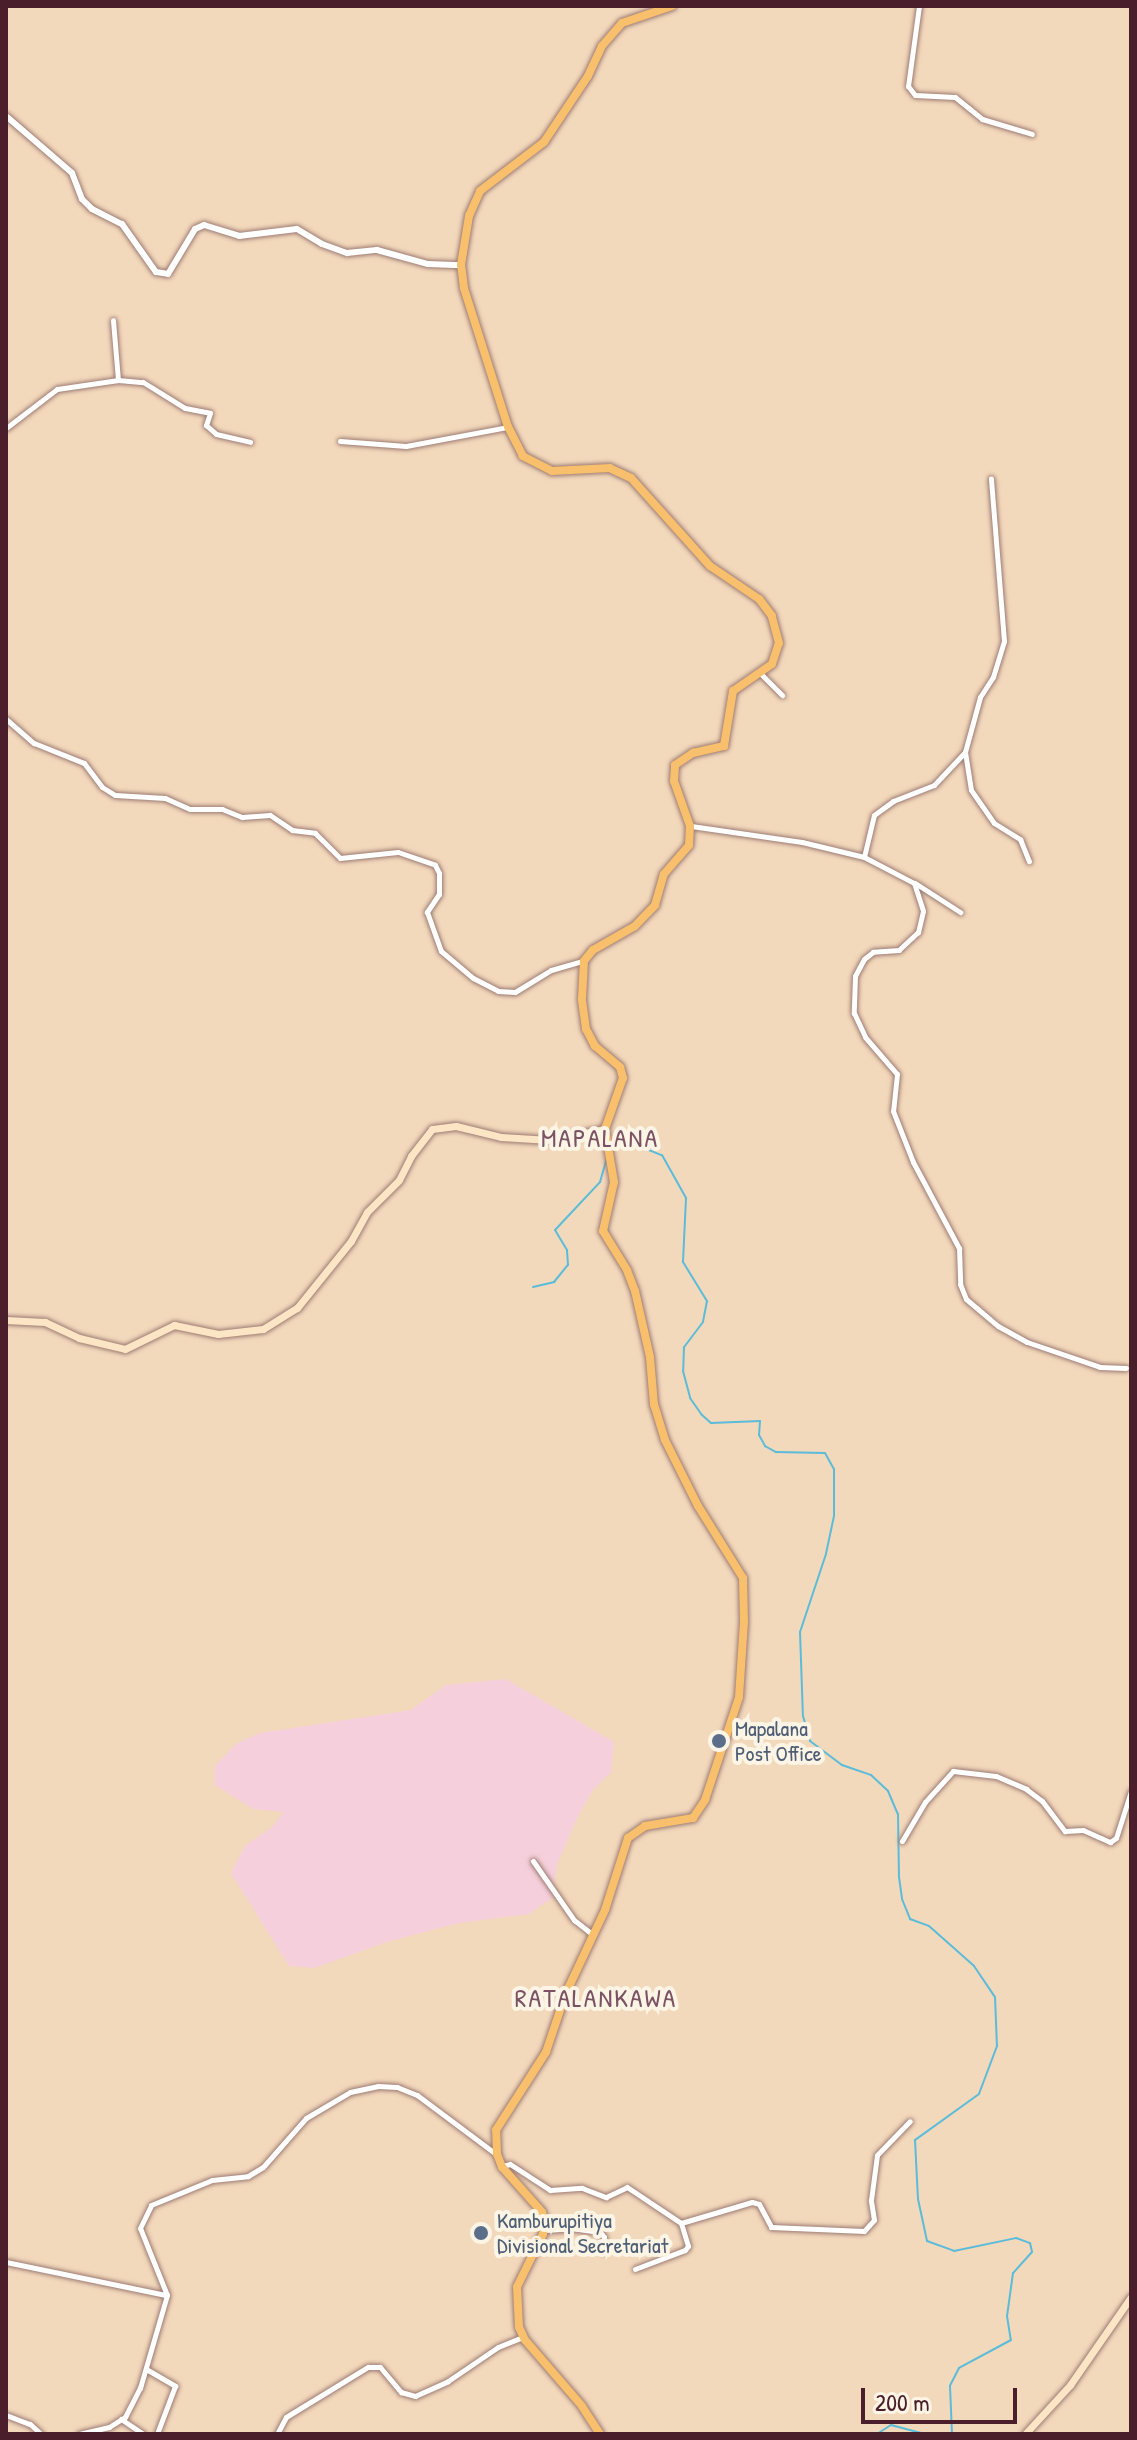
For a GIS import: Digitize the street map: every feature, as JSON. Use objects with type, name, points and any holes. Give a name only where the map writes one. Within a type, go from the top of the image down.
[{"type":"main road","points":[[600,2434],[523,2337],[515,2301],[517,2287],[544,2230],[542,2212],[502,2167],[497,2154],[496,2130],[500,2119],[546,2052],[566,1993],[593,1935],[628,1838],[645,1826],[693,1818],[705,1800],[739,1697],[744,1622],[743,1578],[698,1506],[665,1440],[654,1405],[650,1357],[635,1291],[627,1270],[603,1231],[614,1182],[605,1129],[623,1078],[620,1067],[595,1046],[586,1029],[584,961],[593,950],[635,926],[649,913],[664,874],[689,845],[690,826],[674,781],[675,765],[693,753],[724,746],[733,691],[772,664],[779,643],[772,616],[759,599],[710,566],[631,478],[610,468],[552,471],[537,466],[519,451],[508,427],[464,288],[461,265],[469,216],[480,191],[544,142],[588,76],[602,46],[622,23],[672,6]]},
{"type":"main road","points":[[6,1320],[45,1322],[79,1338],[125,1349],[174,1325],[218,1334],[263,1329],[297,1308],[351,1241],[367,1212],[399,1180],[411,1156],[432,1129],[456,1126],[501,1137],[550,1140],[605,1129]]},
{"type":"main road","points":[[1025,2434],[1070,2385],[1131,2297]]},
{"type":"street","points":[[919,6],[908,86],[915,95],[955,97],[982,119],[1032,134]]},
{"type":"street","points":[[6,116],[72,173],[82,199],[92,209],[122,224],[156,272],[168,274],[195,229],[204,225],[239,236],[297,229],[322,244],[347,253],[377,250],[428,264],[461,265]]},
{"type":"street","points":[[113,320],[118,380]]},
{"type":"street","points":[[6,428],[57,389],[118,380],[143,382],[185,408],[210,413],[206,425],[216,434],[250,442]]},
{"type":"street","points":[[340,441],[406,446],[508,427]]},
{"type":"street","points":[[991,479],[1004,641],[993,677],[980,697],[965,752],[971,790],[994,823],[1020,839],[1029,861]]},
{"type":"street","points":[[761,674],[782,695]]},
{"type":"street","points":[[6,719],[34,743],[84,763],[102,787],[115,795],[165,798],[190,809],[222,809],[242,817],[270,815],[292,830],[315,833],[340,858],[398,852],[435,865],[439,873],[439,894],[427,912],[441,951],[473,978],[498,991],[515,992],[551,970],[584,961]]},
{"type":"street","points":[[864,857],[874,815],[893,801],[934,785],[965,752]]},
{"type":"street","points":[[690,826],[771,836],[864,857],[960,912]]},
{"type":"street","points":[[914,883],[923,911],[918,932],[899,950],[873,952],[864,959],[855,976],[854,1013],[865,1037],[897,1074],[893,1111],[913,1162],[959,1248],[960,1284],[966,1299],[998,1326],[1027,1342],[1100,1367],[1126,1368]]},
{"type":"street","points":[[902,1841],[925,1802],[953,1771],[996,1776],[1026,1789],[1042,1801],[1065,1831],[1083,1830],[1110,1842],[1116,1838],[1131,1791]]},
{"type":"street","points":[[533,1861],[574,1920],[593,1935]]},
{"type":"street","points":[[79,2434],[104,2431],[121,2419],[134,2404],[146,2369],[167,2295],[140,2228],[151,2205],[212,2180],[248,2176],[263,2167],[306,2118],[350,2092],[397,2087],[417,2095],[497,2154]]},
{"type":"street","points":[[681,2223],[752,2202],[759,2204],[771,2227],[864,2231],[874,2220],[871,2200],[877,2155],[910,2121]]},
{"type":"street","points":[[502,2167],[506,2162],[550,2190],[582,2188],[606,2197],[627,2187],[681,2223],[687,2249],[635,2269]]},
{"type":"street","points":[[544,2230],[571,2228],[600,2232],[604,2237],[603,2251]]},
{"type":"street","points":[[6,2262],[167,2295]]},
{"type":"street","points":[[277,2434],[286,2417],[368,2367],[380,2367],[401,2392],[415,2396],[448,2381],[498,2347],[523,2337]]},
{"type":"street","points":[[146,2369],[175,2386],[157,2434]]},
{"type":"street","points":[[6,2415],[30,2424],[41,2434]]},
{"type":"street","points":[[121,2419],[143,2434]]},
{"type":"shaded area","points":[[506,1679],[614,1742],[611,1772],[593,1790],[575,1822],[557,1865],[552,1898],[529,1914],[459,1923],[390,1941],[314,1968],[289,1966],[231,1873],[245,1846],[272,1827],[283,1812],[253,1809],[215,1785],[215,1766],[236,1744],[260,1733],[411,1710],[446,1685]]},
{"type":"waterway","points":[[613,1148],[629,1142],[662,1155],[686,1198],[683,1262],[707,1301],[703,1322],[684,1347],[683,1371],[690,1398],[711,1423],[760,1421],[759,1435],[765,1446],[776,1452],[825,1453],[834,1469],[834,1516],[826,1554],[800,1632],[803,1716],[810,1741],[842,1765],[871,1775],[888,1791],[898,1814],[899,1877],[902,1899],[910,1919],[929,1926],[974,1966],[995,1997],[997,2046],[979,2094],[915,2140],[918,2199],[927,2241],[954,2251],[1016,2238],[1030,2243],[1032,2252],[1013,2273],[1007,2316],[1011,2340],[959,2368],[950,2386],[952,2434]]},
{"type":"waterway","points":[[533,1287],[554,1282],[568,1265],[567,1250],[555,1230],[600,1182],[607,1157]]},
{"type":"waterway","points":[[877,2434],[891,2425],[925,2434]]},
{"type":"place","name":"Mapalana Post Office","points":[[719,1741]]},
{"type":"place","name":"Kamburupitiya Divisional Secretariat","points":[[481,2233]]},
{"type":"district","name":"MAPALANA","points":[[600,1138]]},
{"type":"district","name":"RATALANKAWA","points":[[596,1998]]}]
